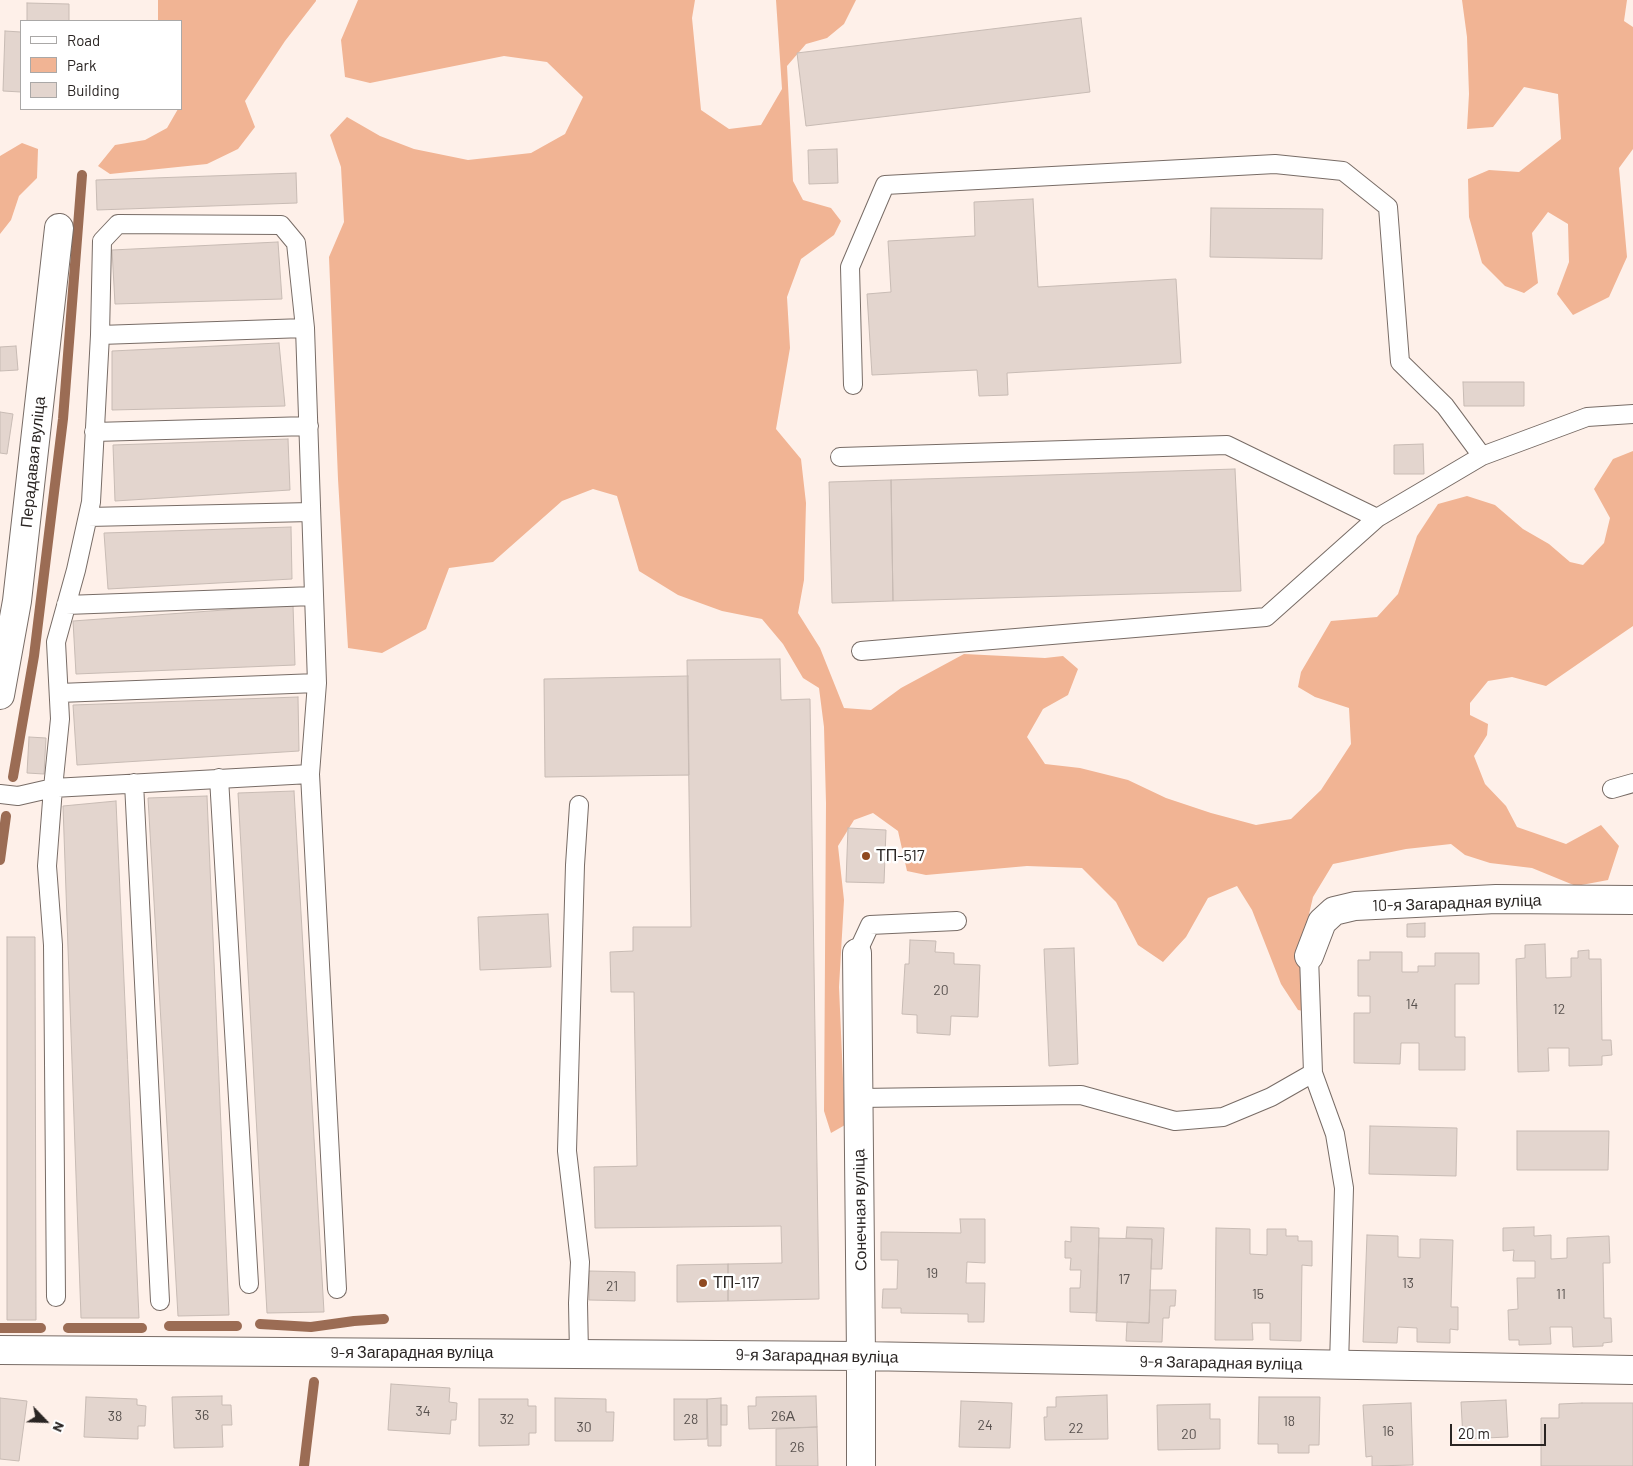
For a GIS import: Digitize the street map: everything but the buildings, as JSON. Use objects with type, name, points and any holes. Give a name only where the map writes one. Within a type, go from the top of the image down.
[{"type":"street","name":"Перадавая вуліца","points":[[0,695],[9,600],[59,228]]},
{"type":"street","name":"10-я Загарадная вуліца","points":[[1310,956],[1322,922],[1334,910],[1355,906],[1496,899],[1633,900]]},
{"type":"street","name":"Сонечная вуліца","points":[[857,953],[861,1466]]},
{"type":"street","name":"9-я Загарадная вуліца","points":[[0,1350],[861,1356],[1633,1370]]},
{"type":"lane","points":[[853,384],[850,267],[885,185],[1275,164],[1344,171],[1388,207],[1400,362],[1445,406],[1482,456]]},
{"type":"lane","points":[[56,1297],[54,945],[47,866],[60,719],[56,642],[76,570],[91,502],[100,335],[102,241],[118,224],[281,225],[296,243],[305,328],[317,683],[310,774],[337,1289]]},
{"type":"lane","points":[[100,335],[305,328]]},
{"type":"lane","points":[[862,651],[1266,617],[1377,518],[1482,456],[1587,417],[1633,414]]},
{"type":"lane","points":[[94,432],[308,426]]},
{"type":"lane","points":[[840,457],[1227,444],[1377,518]]},
{"type":"lane","points":[[88,517],[312,512]]},
{"type":"lane","points":[[66,605],[314,596]]},
{"type":"lane","points":[[59,693],[317,683]]},
{"type":"lane","points":[[0,794],[18,796],[53,788],[134,782],[310,774]]},
{"type":"lane","points":[[219,778],[249,1284]]},
{"type":"lane","points":[[134,782],[160,1301]]},
{"type":"lane","points":[[1612,789],[1633,783]]},
{"type":"lane","points":[[579,805],[575,865],[567,1151],[580,1262],[578,1303],[579,1354]]},
{"type":"lane","points":[[857,953],[870,925],[957,922]]},
{"type":"lane","points":[[1310,956],[1313,1073],[1335,1134],[1344,1188],[1339,1365]]},
{"type":"lane","points":[[859,1098],[1081,1095],[1175,1121],[1224,1117],[1271,1098],[1313,1073]]},
{"type":"green space","points":[[158,0],[316,0],[285,41],[245,101],[255,127],[238,149],[207,164],[110,174],[98,166],[115,145],[145,140],[167,128],[177,110],[182,110],[182,20],[158,20]]},
{"type":"green space","points":[[358,0],[695,0],[692,18],[701,110],[729,129],[761,125],[782,89],[776,0],[856,0],[844,24],[827,38],[806,44],[787,66],[793,181],[803,200],[831,208],[841,221],[834,235],[801,259],[787,297],[790,348],[776,429],[801,459],[806,503],[804,580],[798,613],[820,648],[844,708],[871,710],[901,688],[964,654],[1045,658],[1063,656],[1078,669],[1068,695],[1043,709],[1027,737],[1045,764],[1080,768],[1128,780],[1166,798],[1256,825],[1291,819],[1321,790],[1351,744],[1349,708],[1315,697],[1298,687],[1301,672],[1331,621],[1377,617],[1398,594],[1417,536],[1438,504],[1467,496],[1495,505],[1523,529],[1549,544],[1570,562],[1583,565],[1604,543],[1610,518],[1594,489],[1613,459],[1633,451],[1633,626],[1546,686],[1512,677],[1488,681],[1470,703],[1470,715],[1488,724],[1487,735],[1474,756],[1485,784],[1506,806],[1517,827],[1566,844],[1601,825],[1619,846],[1608,880],[1576,886],[1532,868],[1490,863],[1465,855],[1451,844],[1406,849],[1333,864],[1313,897],[1304,936],[1313,1013],[1298,1010],[1281,984],[1252,910],[1237,886],[1208,898],[1186,937],[1163,962],[1138,945],[1116,902],[1082,868],[1027,866],[926,875],[907,871],[898,831],[873,813],[854,820],[838,846],[844,900],[839,987],[845,1125],[831,1133],[824,1111],[826,803],[824,727],[819,688],[803,678],[783,644],[762,619],[722,611],[678,595],[639,571],[617,496],[593,489],[562,501],[493,562],[449,568],[426,629],[382,653],[348,648],[338,479],[329,257],[344,222],[341,167],[330,135],[347,117],[380,136],[414,149],[468,160],[531,153],[565,134],[583,97],[547,62],[504,56],[370,83],[345,77],[341,40]]},
{"type":"green space","points":[[1462,0],[1627,0],[1624,21],[1633,27],[1633,149],[1619,168],[1627,257],[1609,297],[1573,315],[1557,294],[1569,262],[1568,224],[1548,212],[1532,233],[1538,283],[1524,293],[1505,286],[1482,263],[1469,217],[1468,179],[1489,170],[1519,172],[1561,139],[1558,94],[1524,87],[1493,127],[1467,129],[1469,94],[1467,37]]},
{"type":"green space","points":[[22,143],[38,149],[37,178],[19,196],[11,220],[0,234],[0,156]]},
{"type":"waterway","points":[[13,777],[34,656],[63,419],[82,175]]},
{"type":"waterway","points":[[0,860],[6,816]]},
{"type":"waterway","points":[[260,1324],[311,1327],[384,1319]]},
{"type":"waterway","points":[[169,1326],[237,1326]]},
{"type":"waterway","points":[[0,1328],[41,1328]]},
{"type":"waterway","points":[[68,1328],[142,1328]]},
{"type":"waterway","points":[[304,1466],[314,1382]]},
{"type":"place","name":"ТП-517","points":[[866,856]]},
{"type":"place","name":"ТП-117","points":[[703,1283]]}]
